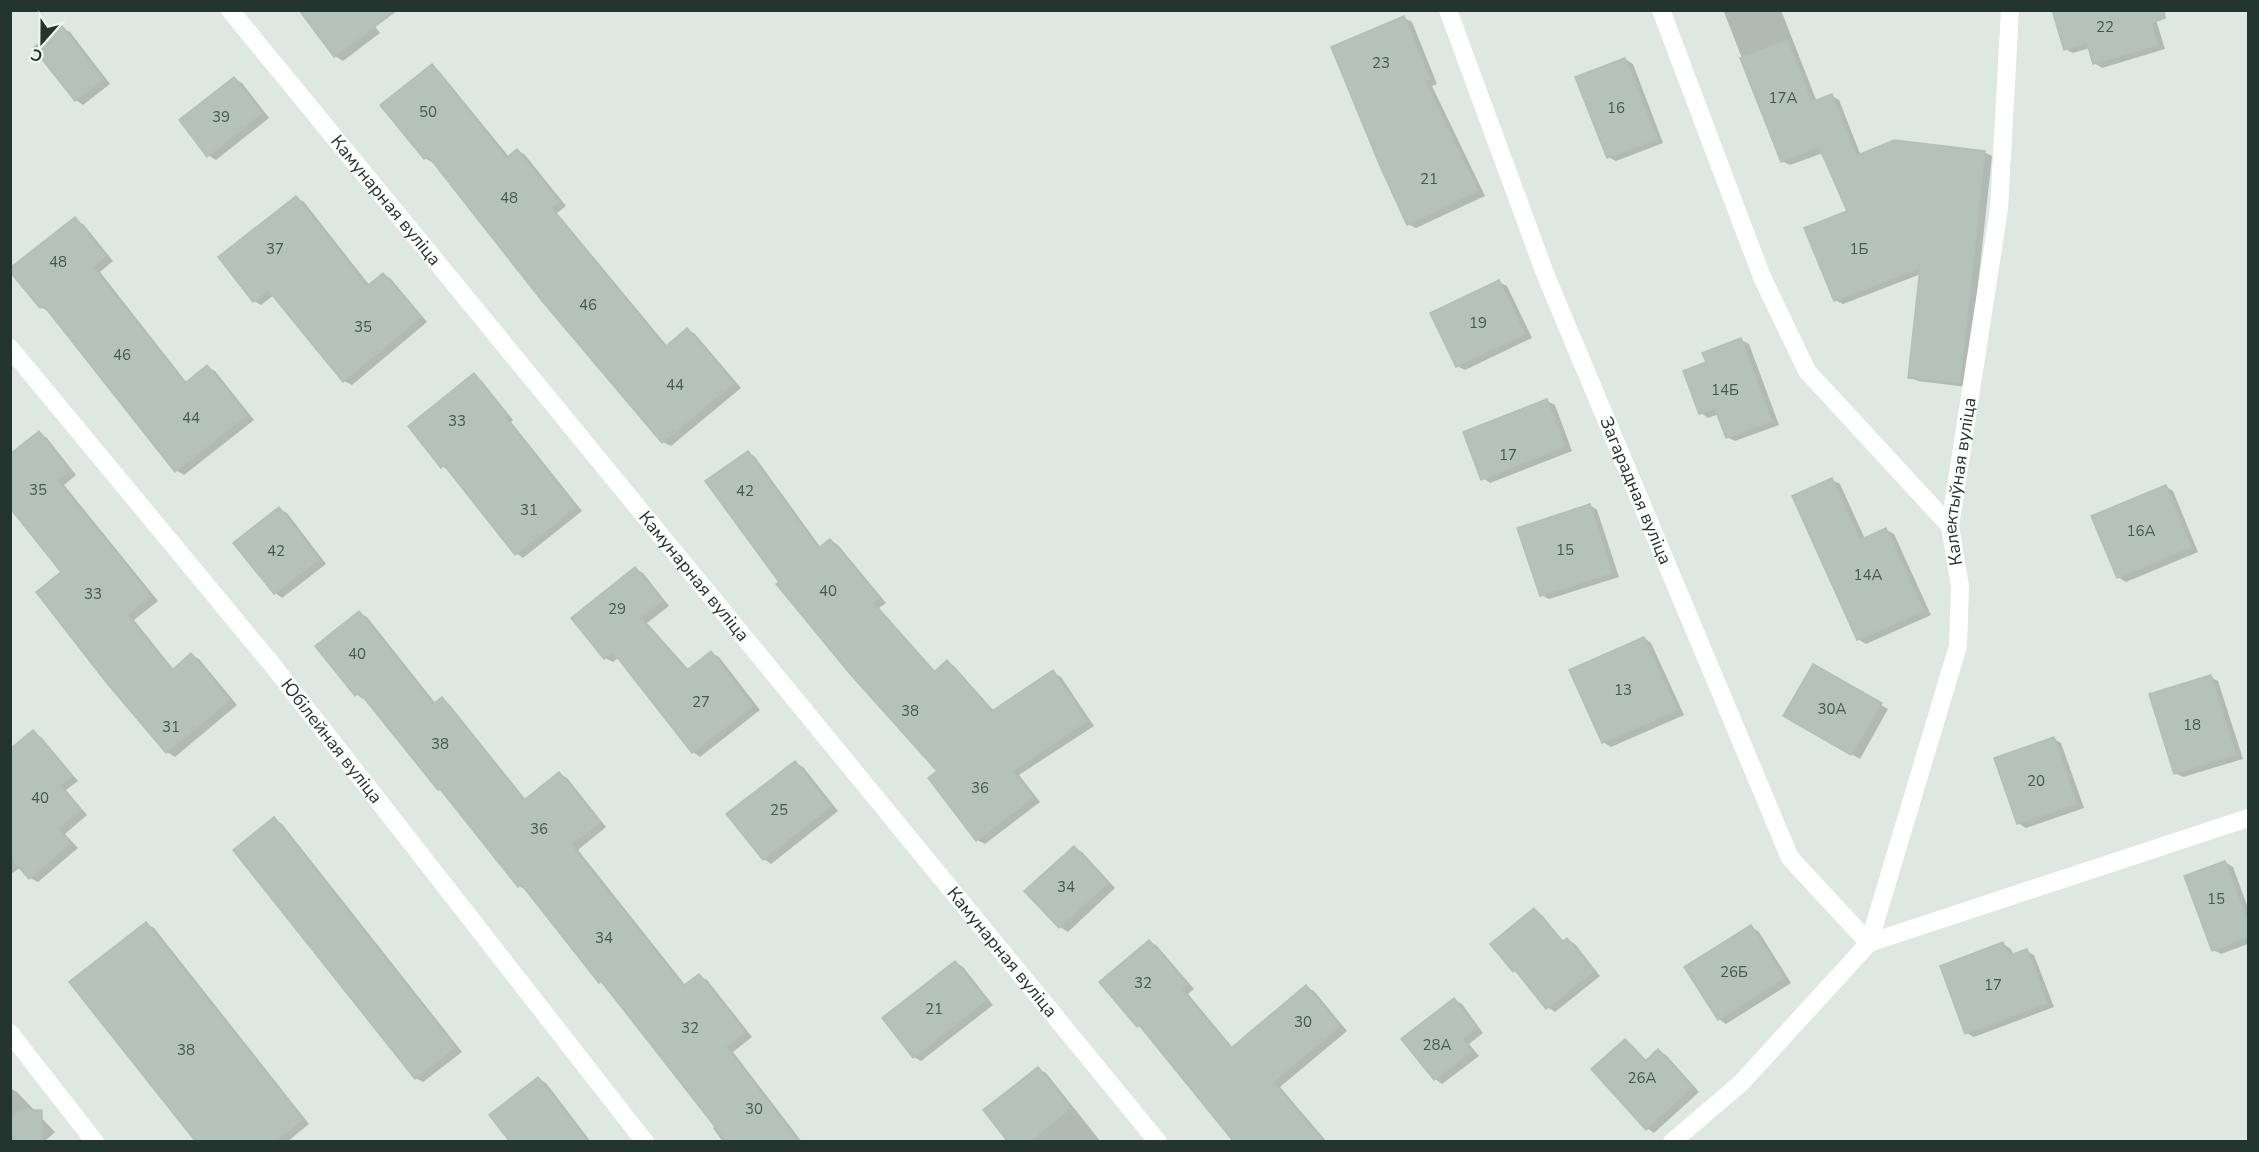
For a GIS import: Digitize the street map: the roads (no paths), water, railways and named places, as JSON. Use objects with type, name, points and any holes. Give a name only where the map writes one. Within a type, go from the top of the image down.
[{"type":"street","name":"Камунарная вуліца","points":[[230,10],[1158,1142]]},
{"type":"street","name":"Загарадная вуліца","points":[[1448,10],[1546,276],[1790,858],[1869,943]]},
{"type":"street","points":[[1661,10],[1762,277],[1807,371],[1950,526]]},
{"type":"street","name":"Калектыўная вуліца","points":[[1869,943],[1958,646],[1960,587],[1950,526],[1999,209],[2010,10]]},
{"type":"street","name":"Юбілейная вуліца","points":[[10,348],[270,662],[645,1142]]},
{"type":"street","points":[[1672,1142],[1741,1083],[1869,943],[2248,818]]},
{"type":"street","points":[[10,1033],[95,1142]]}]
